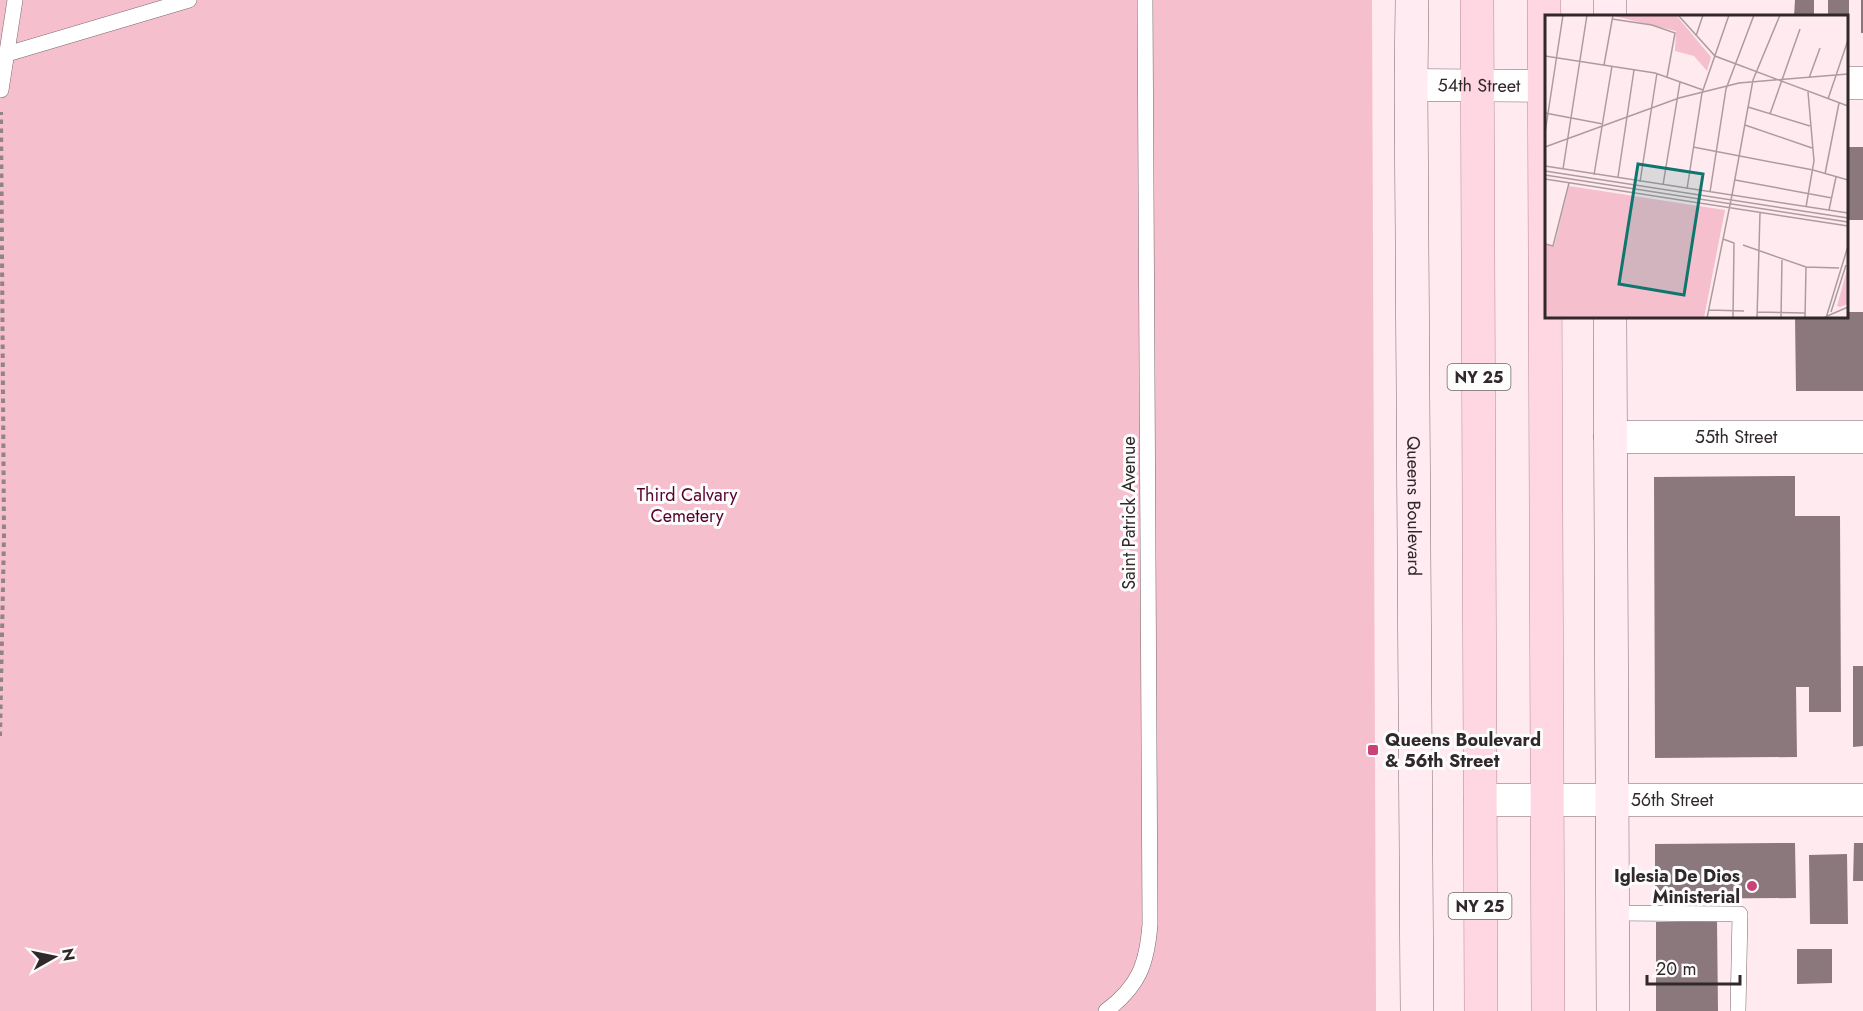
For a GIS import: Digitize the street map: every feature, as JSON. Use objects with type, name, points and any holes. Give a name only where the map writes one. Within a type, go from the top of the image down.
[{"type":"main road","name":"NY 25","points":[[1477,0],[1481,1011]]},
{"type":"main road","points":[[1544,0],[1545,86]]},
{"type":"main road","points":[[1545,318],[1548,1011]]},
{"type":"street","name":"Queens Boulevard","points":[[1412,0],[1417,1011]]},
{"type":"street","name":"54th Street","points":[[1411,85],[1545,86]]},
{"type":"street","points":[[1610,318],[1613,1011]]},
{"type":"street","name":"55th Street","points":[[1610,437],[1863,437]]},
{"type":"street","name":"56th Street","points":[[1480,800],[1863,800]]},
{"type":"lane","points":[[1,90],[3,55],[15,0]]},
{"type":"lane","points":[[3,55],[189,0]]},
{"type":"lane","name":"Saint Patrick Avenue","points":[[1106,1011],[1123,996],[1140,974],[1149,943],[1150,924],[1145,0]]},
{"type":"lane","points":[[1613,913],[1740,914],[1738,1011]]},
{"type":"path","points":[[0,736],[4,536],[1,90]]},
{"type":"green space","name":"Third Calvary Cemetery","points":[[0,0],[1372,0],[1376,1011],[0,1011]]},
{"type":"building","points":[[1795,0],[1814,0],[1814,15],[1794,15]]},
{"type":"building","points":[[1828,0],[1849,0],[1849,32],[1848,15],[1828,15]]},
{"type":"building","points":[[1861,0],[1863,0],[1863,33],[1861,33]]},
{"type":"building","points":[[1848,147],[1863,147],[1863,220],[1848,220]]},
{"type":"building","points":[[1848,312],[1863,312],[1863,391],[1796,391],[1795,318],[1848,318]]},
{"type":"building","points":[[1795,476],[1795,516],[1840,516],[1841,712],[1809,712],[1809,687],[1796,687],[1797,757],[1655,758],[1654,477]]},
{"type":"building","points":[[1853,666],[1863,666],[1863,746],[1853,747]]},
{"type":"building","points":[[1795,843],[1796,898],[1655,899],[1655,844]]},
{"type":"building","points":[[1854,843],[1863,843],[1863,881],[1853,881]]},
{"type":"building","points":[[1847,854],[1848,924],[1810,924],[1809,855]]},
{"type":"building","points":[[1717,921],[1718,1011],[1656,1011],[1656,922]]},
{"type":"building","points":[[1797,949],[1832,949],[1832,983],[1797,984]]},
{"type":"place","name":"Queens Boulevard & 56th Street","points":[[1373,750]]},
{"type":"place","name":"Iglesia De Dios Ministerial","points":[[1752,886]]}]
